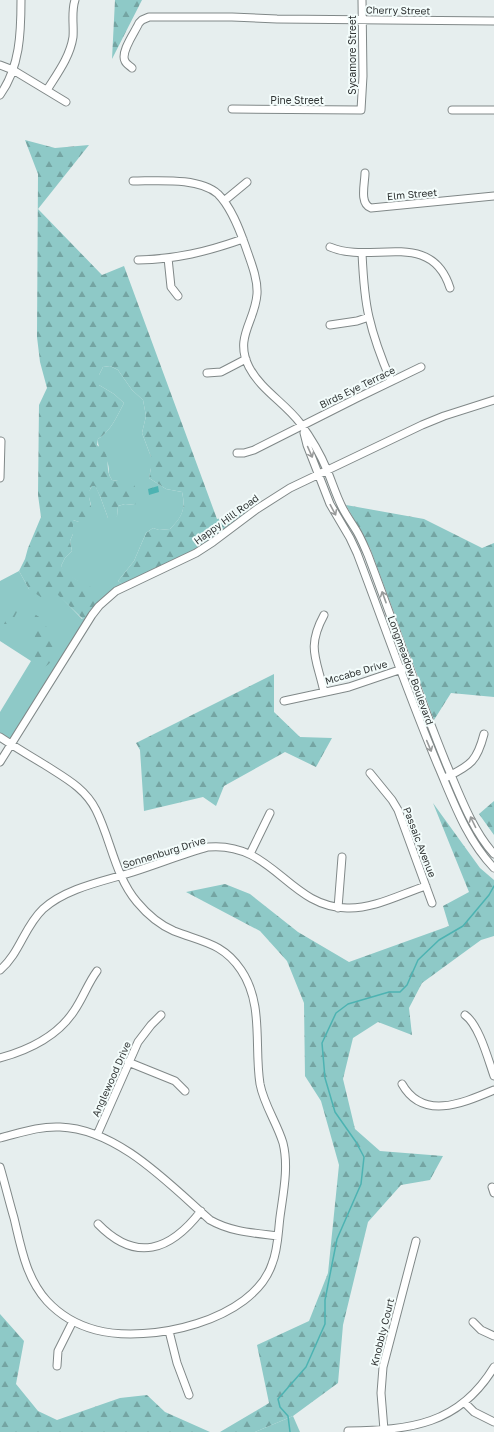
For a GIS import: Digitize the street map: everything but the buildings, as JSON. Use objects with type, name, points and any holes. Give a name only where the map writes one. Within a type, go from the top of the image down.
[{"type":"street","points":[[0,95],[13,70],[20,38],[21,0]]},
{"type":"street","points":[[47,90],[63,63],[71,45],[75,0]]},
{"type":"street","name":"Sycamore Street","points":[[361,110],[362,0]]},
{"type":"street","name":"Cherry Street","points":[[132,68],[125,62],[125,50],[142,20],[149,17],[232,16],[262,18],[494,21]]},
{"type":"street","points":[[0,65],[13,70],[66,102]]},
{"type":"street","name":"Pine Street","points":[[232,109],[361,110]]},
{"type":"street","points":[[452,110],[494,110]]},
{"type":"street","name":"Elm Street","points":[[366,173],[364,200],[366,206],[371,208],[494,196]]},
{"type":"street","points":[[133,181],[187,182],[197,184],[213,191],[224,201],[243,239],[256,278],[257,288],[256,302],[244,337],[246,359],[220,372],[207,373]]},
{"type":"street","points":[[224,201],[247,182]]},
{"type":"street","points":[[138,260],[196,254],[243,239]]},
{"type":"street","points":[[330,247],[344,252],[396,251],[421,255],[437,264],[446,278],[450,288]]},
{"type":"street","points":[[362,252],[363,281],[369,317],[380,356],[391,381]]},
{"type":"street","points":[[168,258],[171,287],[178,296]]},
{"type":"street","points":[[330,325],[357,321],[369,317]]},
{"type":"street","name":"Longmeadow Boulevard","points":[[246,359],[256,378],[292,414],[303,428],[313,442],[327,469],[343,509],[362,542],[429,722],[451,775],[478,831],[494,854]]},
{"type":"street","name":"Birds Eye Terrace","points":[[237,453],[244,453],[254,450],[303,428],[391,381],[421,367]]},
{"type":"street","name":"Happy Hill Road","points":[[0,762],[92,614],[107,598],[122,588],[196,553],[257,509],[290,488],[319,473],[422,425],[444,416],[494,400]]},
{"type":"street","name":"Longmeadow Boulevard","points":[[303,428],[307,445],[330,504],[357,552],[400,670],[443,778],[470,836],[481,853],[494,868]]},
{"type":"street","points":[[0,478],[1,441]]},
{"type":"street","points":[[324,615],[316,633],[314,659],[324,692]]},
{"type":"street","name":"Mccabe Drive","points":[[284,701],[349,687],[409,667]]},
{"type":"street","points":[[443,778],[466,767],[475,758],[482,744],[484,734]]},
{"type":"street","points":[[0,737],[73,783],[87,797],[97,812],[121,875],[133,898],[151,916],[167,928],[207,942],[216,947],[232,958],[248,981],[257,1020],[258,1067],[262,1093],[282,1139],[285,1154],[284,1190],[274,1259],[268,1275],[249,1298],[241,1304],[207,1320],[168,1331],[135,1334],[95,1330],[73,1321],[52,1306],[32,1279],[23,1257],[0,1167]]},
{"type":"street","name":"Passaic Avenue","points":[[370,773],[392,800],[398,810],[432,903]]},
{"type":"street","points":[[250,854],[270,813]]},
{"type":"street","name":"Sonnenburg Drive","points":[[0,970],[16,953],[23,937],[35,917],[49,903],[79,889],[208,847],[230,848],[250,854],[270,866],[308,897],[322,904],[338,908],[357,908],[369,906],[426,886]]},
{"type":"street","points":[[338,908],[342,857]]},
{"type":"street","points":[[0,1058],[29,1049],[60,1028],[74,1011],[89,982],[97,971]]},
{"type":"street","points":[[465,1014],[470,1018],[475,1026],[494,1076]]},
{"type":"street","name":"Anglewood Drive","points":[[97,1135],[138,1042],[143,1033],[161,1015]]},
{"type":"street","points":[[128,1062],[174,1081],[185,1090]]},
{"type":"street","points":[[402,1084],[405,1090],[414,1099],[434,1106],[462,1103],[494,1090]]},
{"type":"street","points":[[0,1138],[34,1129],[59,1126],[79,1129],[97,1135],[120,1147],[158,1174],[210,1220],[239,1231],[278,1236]]},
{"type":"street","points":[[98,1224],[108,1234],[123,1243],[148,1248],[162,1244],[178,1235],[192,1222],[200,1211]]},
{"type":"street","name":"Knobbly Court","points":[[384,1430],[381,1393],[383,1367],[416,1241]]},
{"type":"street","points":[[57,1366],[58,1351],[73,1321]]},
{"type":"street","points":[[473,1322],[481,1330],[494,1336]]},
{"type":"street","points":[[168,1331],[177,1363],[189,1395]]},
{"type":"street","points":[[348,1431],[384,1430],[413,1426],[433,1420],[452,1411],[464,1402],[482,1385],[494,1367]]},
{"type":"street","points":[[464,1402],[474,1412],[494,1422]]},
{"type":"green space","points":[[115,0],[142,0],[112,59]]},
{"type":"green space","points":[[25,140],[55,148],[89,145],[38,209],[102,275],[124,266],[217,519],[257,509],[213,542],[125,586],[118,581],[134,561],[146,533],[153,528],[159,530],[170,529],[178,521],[184,503],[182,492],[166,489],[149,478],[151,457],[142,433],[146,416],[143,400],[132,390],[118,370],[110,366],[103,367],[99,375],[99,385],[114,394],[124,403],[110,428],[98,439],[97,445],[105,452],[109,473],[112,480],[118,481],[124,478],[133,482],[138,495],[135,505],[125,504],[118,506],[117,516],[113,520],[108,518],[95,486],[92,486],[89,494],[92,513],[90,521],[84,527],[79,522],[73,520],[73,534],[70,541],[72,551],[65,558],[61,566],[69,575],[101,592],[98,606],[94,612],[83,619],[57,594],[45,600],[29,589],[19,571],[41,517],[38,495],[39,405],[47,388],[40,362],[37,337],[38,174]]},
{"type":"green space","points":[[110,366],[118,370],[132,390],[143,400],[146,416],[142,433],[151,457],[149,478],[166,489],[182,492],[184,504],[178,521],[170,529],[159,530],[153,528],[146,533],[134,561],[118,581],[125,586],[99,606],[79,582],[65,573],[61,566],[65,558],[72,551],[70,541],[73,534],[73,520],[79,522],[91,505],[88,493],[92,486],[95,485],[108,518],[117,516],[118,506],[125,504],[135,505],[118,481],[112,480],[109,474],[107,461],[98,443],[98,439],[110,428],[124,403],[114,394],[99,385],[99,375],[103,367]]},
{"type":"green space","points":[[346,505],[424,519],[482,548],[494,543],[494,697],[451,693],[434,720],[370,548]]},
{"type":"green space","points":[[19,571],[29,589],[57,593],[82,619],[92,615],[11,744],[0,737],[0,712],[31,661],[0,641],[0,581]]},
{"type":"green space","points":[[17,603],[44,620],[48,632],[61,644],[51,662],[41,669],[38,659],[30,653],[38,624],[28,613],[17,612],[11,624],[4,624],[12,608]]},
{"type":"green space","points":[[274,674],[274,712],[300,737],[332,738],[316,767],[285,752],[224,786],[216,806],[203,797],[144,811],[140,750],[136,743]]},
{"type":"green space","points":[[494,801],[494,835],[479,814]]},
{"type":"green space","points":[[433,803],[480,868],[494,880],[494,936],[481,940],[422,983],[409,1008],[412,1035],[378,1022],[353,1038],[343,1079],[355,1129],[380,1151],[443,1156],[430,1180],[401,1185],[368,1222],[343,1325],[338,1383],[293,1416],[255,1432],[220,1432],[269,1403],[257,1345],[309,1321],[328,1273],[339,1165],[321,1101],[305,1076],[304,1003],[287,961],[260,931],[186,892],[225,884],[250,894],[298,932],[349,962],[449,926],[443,906],[469,892]]},
{"type":"green space","points":[[0,1314],[24,1341],[16,1384],[38,1411],[57,1420],[120,1398],[147,1395],[165,1412],[210,1432],[0,1432]]},
{"type":"green space","points":[[293,1416],[300,1432],[255,1432]]},
{"type":"water","points":[[158,486],[159,492],[149,495],[148,489]]},
{"type":"waterway","points":[[290,1432],[288,1416],[280,1407],[278,1399],[306,1367],[325,1324],[325,1300],[337,1239],[361,1184],[364,1157],[356,1142],[335,1112],[325,1078],[322,1043],[336,1013],[348,1004],[389,992],[400,992],[407,985],[418,960],[439,940],[463,926],[489,895],[494,886]]}]
